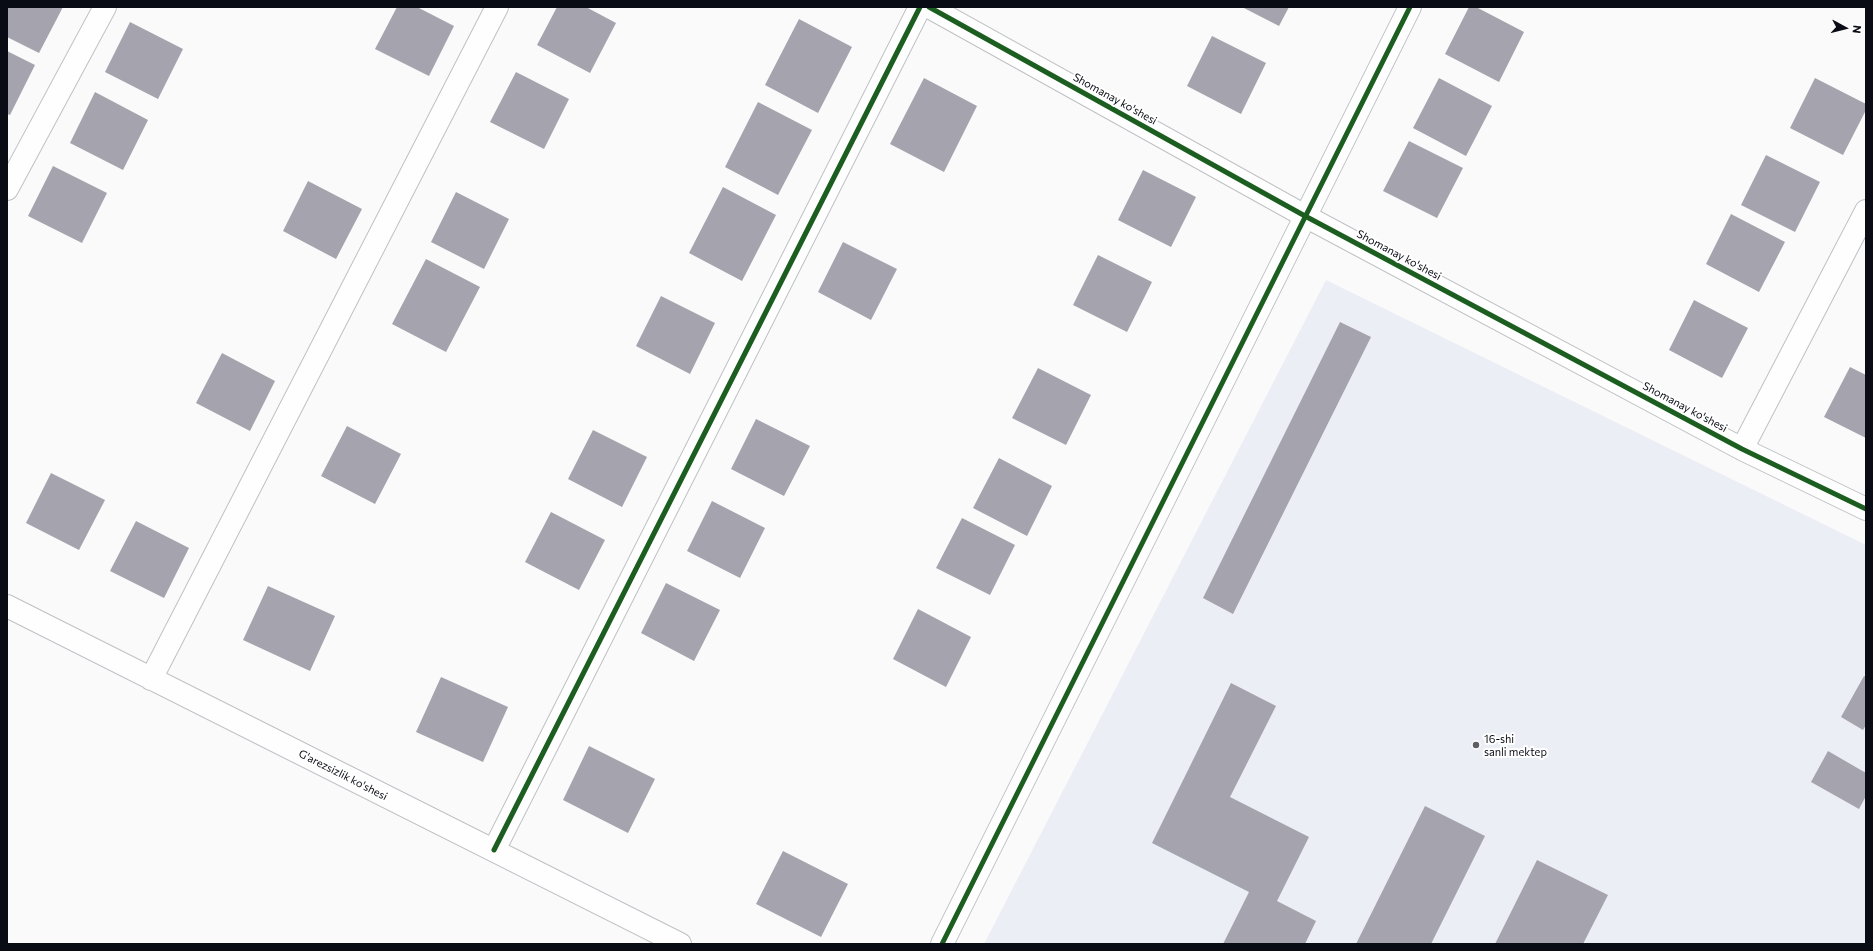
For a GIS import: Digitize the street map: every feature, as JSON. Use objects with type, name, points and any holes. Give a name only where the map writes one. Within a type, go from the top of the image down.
[{"type":"street","points":[[7,189],[105,7]]},
{"type":"street","points":[[151,679],[497,7]]},
{"type":"street","points":[[494,850],[920,7]]},
{"type":"street","name":"Shomanay ko'shesi","points":[[929,7],[1305,216],[1742,449],[1866,509]]},
{"type":"street","points":[[942,944],[1410,7]]},
{"type":"street","points":[[1742,449],[1866,211]]},
{"type":"street","name":"G'arezsizlik ko'shesi","points":[[7,606],[680,944]]},
{"type":"shaded area","name":"16-shi sanli mektep","points":[[1326,280],[1866,545],[1866,944],[984,944]]},
{"type":"building","points":[[7,7],[63,7],[39,53],[7,37]]},
{"type":"building","points":[[397,7],[417,7],[454,26],[429,76],[375,49]]},
{"type":"building","points":[[557,7],[586,7],[616,23],[590,73],[537,45]]},
{"type":"building","points":[[1242,7],[1289,7],[1279,26]]},
{"type":"building","points":[[1469,7],[1476,7],[1524,32],[1499,82],[1445,54]]},
{"type":"building","points":[[799,19],[852,47],[818,113],[765,85]]},
{"type":"building","points":[[130,22],[183,49],[158,99],[105,72]]},
{"type":"building","points":[[1212,36],[1266,63],[1241,114],[1187,86]]},
{"type":"building","points":[[7,51],[35,65],[10,115],[7,114]]},
{"type":"building","points":[[516,72],[569,99],[544,149],[490,122]]},
{"type":"building","points":[[924,78],[977,106],[944,172],[890,144]]},
{"type":"building","points":[[1439,78],[1492,106],[1466,156],[1413,128]]},
{"type":"building","points":[[1815,78],[1866,104],[1866,110],[1843,155],[1790,128]]},
{"type":"building","points":[[95,92],[148,120],[123,170],[70,143]]},
{"type":"building","points":[[758,102],[812,130],[778,195],[725,167]]},
{"type":"building","points":[[1409,141],[1463,168],[1437,218],[1383,191]]},
{"type":"building","points":[[1766,155],[1820,182],[1795,232],[1741,205]]},
{"type":"building","points":[[53,166],[107,193],[82,243],[28,216]]},
{"type":"building","points":[[1143,170],[1196,197],[1171,247],[1118,220]]},
{"type":"building","points":[[308,181],[362,209],[336,259],[283,231]]},
{"type":"building","points":[[723,187],[776,215],[742,281],[689,253]]},
{"type":"building","points":[[456,192],[509,219],[484,269],[431,242]]},
{"type":"building","points":[[1731,214],[1785,242],[1759,292],[1706,264]]},
{"type":"building","points":[[843,242],[897,269],[871,320],[818,292]]},
{"type":"building","points":[[1098,255],[1152,282],[1127,332],[1073,305]]},
{"type":"building","points":[[426,259],[480,287],[446,352],[392,324]]},
{"type":"building","points":[[661,296],[715,323],[690,374],[636,346]]},
{"type":"building","points":[[1694,300],[1748,328],[1722,378],[1669,350]]},
{"type":"building","points":[[1340,322],[1371,337],[1233,614],[1203,598]]},
{"type":"building","points":[[222,353],[275,381],[250,431],[196,403]]},
{"type":"building","points":[[1850,367],[1866,375],[1866,438],[1824,417]]},
{"type":"building","points":[[1038,368],[1091,395],[1066,445],[1012,418]]},
{"type":"building","points":[[756,419],[810,446],[784,496],[731,469]]},
{"type":"building","points":[[347,426],[401,454],[375,504],[321,476]]},
{"type":"building","points":[[593,430],[647,457],[622,507],[568,479]]},
{"type":"building","points":[[999,458],[1052,486],[1027,536],[973,508]]},
{"type":"building","points":[[51,473],[105,500],[79,550],[26,523]]},
{"type":"building","points":[[712,501],[765,528],[740,578],[687,551]]},
{"type":"building","points":[[551,512],[605,540],[579,590],[525,562]]},
{"type":"building","points":[[962,518],[1015,545],[990,595],[936,568]]},
{"type":"building","points":[[136,521],[189,548],[164,598],[110,571]]},
{"type":"building","points":[[666,583],[720,610],[694,661],[641,633]]},
{"type":"building","points":[[268,586],[335,616],[310,671],[243,640]]},
{"type":"building","points":[[918,609],[971,637],[946,687],[893,659]]},
{"type":"building","points":[[1864,676],[1866,677],[1866,725],[1863,730],[1841,717]]},
{"type":"building","points":[[441,677],[508,707],[483,762],[416,732]]},
{"type":"building","points":[[1231,683],[1276,706],[1230,797],[1309,837],[1277,901],[1316,921],[1305,944],[1223,944],[1249,892],[1152,843]]},
{"type":"building","points":[[589,746],[655,779],[628,833],[563,800]]},
{"type":"building","points":[[1828,751],[1866,773],[1866,796],[1859,809],[1811,782]]},
{"type":"building","points":[[1425,806],[1485,836],[1431,944],[1356,944]]},
{"type":"building","points":[[783,851],[848,884],[821,937],[756,904]]},
{"type":"building","points":[[1537,860],[1608,895],[1583,944],[1495,944]]},
{"type":"cycle path","points":[[494,850],[920,7]]},
{"type":"cycle path","points":[[929,7],[1305,216],[1742,449],[1866,509]]},
{"type":"cycle path","points":[[942,944],[1410,7]]},
{"type":"place","name":"16-shi sanli mektep","points":[[1476,745]]}]
